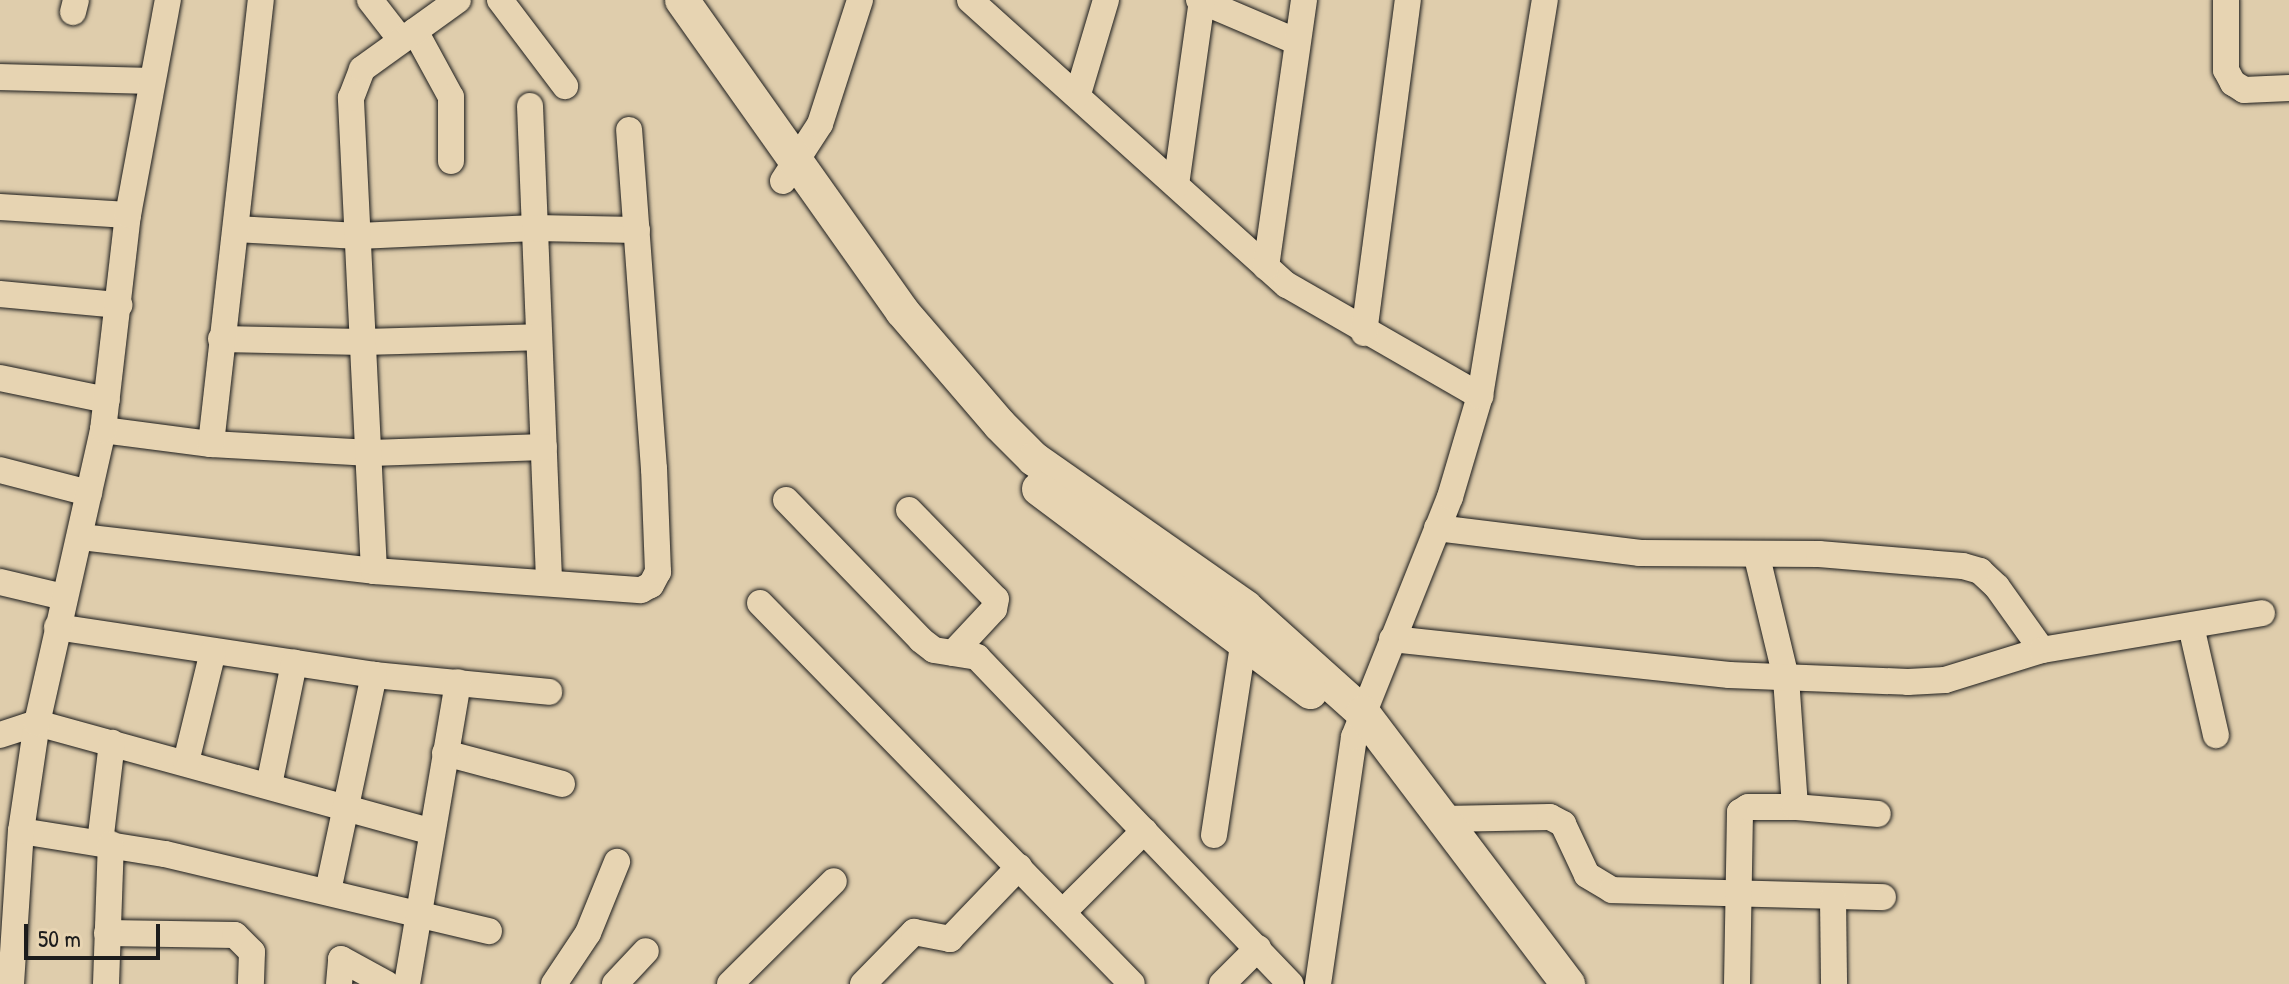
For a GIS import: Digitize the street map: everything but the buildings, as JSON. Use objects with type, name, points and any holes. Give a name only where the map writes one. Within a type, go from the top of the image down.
[{"type":"main road","points":[[659,0],[790,172],[902,311],[1034,459],[1245,607],[1359,725],[1442,819],[1568,984]]},
{"type":"main road","points":[[682,0],[918,367],[1023,474],[1359,725],[1540,984]]},
{"type":"street","points":[[8,980],[14,844],[57,627],[81,537],[103,430],[128,215],[150,81],[168,0]]},
{"type":"street","points":[[211,444],[261,0]]},
{"type":"street","points":[[370,0],[408,36],[451,97],[451,161]]},
{"type":"street","points":[[374,571],[371,453],[351,98],[362,69],[458,0]]},
{"type":"street","points":[[500,0],[565,86]]},
{"type":"street","points":[[790,172],[820,124],[860,0]]},
{"type":"street","points":[[970,0],[1000,11],[1078,94],[1266,267],[1364,333],[1480,396]]},
{"type":"street","points":[[1078,94],[1106,0]]},
{"type":"street","points":[[1266,267],[1295,41],[1304,0]]},
{"type":"street","points":[[1364,333],[1408,0]]},
{"type":"street","points":[[1318,984],[1359,725],[1437,528],[1480,396],[1545,0]]},
{"type":"street","points":[[2226,0],[2226,70],[2233,83],[2244,90],[2289,88]]},
{"type":"street","points":[[1176,185],[1200,1],[1295,41]]},
{"type":"street","points":[[0,77],[150,81]]},
{"type":"street","points":[[530,106],[549,583]]},
{"type":"street","points":[[81,537],[374,571],[641,590],[657,578],[629,130]]},
{"type":"street","points":[[0,207],[128,215]]},
{"type":"street","points":[[236,229],[358,236],[535,228],[637,230]]},
{"type":"street","points":[[0,294],[119,305]]},
{"type":"street","points":[[221,339],[363,342],[537,337]]},
{"type":"street","points":[[0,378],[107,400]]},
{"type":"street","points":[[103,430],[211,444],[371,453],[544,447]]},
{"type":"street","points":[[0,470],[89,493]]},
{"type":"street","points":[[786,500],[921,640],[934,650],[977,657],[1291,984]]},
{"type":"street","points":[[909,510],[996,599],[994,609],[953,653]]},
{"type":"street","points":[[1437,528],[1640,553],[1757,557],[1819,554],[1980,571],[2042,650]]},
{"type":"street","points":[[1757,557],[1786,678],[1795,807]]},
{"type":"street","points":[[0,582],[64,597]]},
{"type":"street","points":[[760,603],[1132,984]]},
{"type":"street","points":[[1392,639],[1786,678],[1945,680],[2042,650],[2262,613]]},
{"type":"street","points":[[2191,626],[2216,735]]},
{"type":"street","points":[[57,627],[374,675],[549,692]]},
{"type":"street","points":[[1214,835],[1244,639]]},
{"type":"street","points":[[186,762],[213,651]]},
{"type":"street","points":[[269,785],[294,663]]},
{"type":"street","points":[[328,891],[374,675]]},
{"type":"street","points":[[407,984],[415,913],[458,682]]},
{"type":"street","points":[[0,735],[37,723],[430,831]]},
{"type":"street","points":[[106,984],[105,843],[112,743]]},
{"type":"street","points":[[445,753],[562,784]]},
{"type":"street","points":[[1737,984],[1740,812],[1748,807],[1795,807],[1878,814]]},
{"type":"street","points":[[1442,819],[1550,817],[1563,824],[1587,875],[1612,890],[1737,897],[1883,897]]},
{"type":"street","points":[[1063,912],[1144,831]]},
{"type":"street","points":[[14,844],[105,843],[328,891],[489,931]]},
{"type":"street","points":[[554,984],[588,933],[617,862]]},
{"type":"street","points":[[863,984],[914,932],[950,939],[1019,867]]},
{"type":"street","points":[[740,981],[834,881]]},
{"type":"street","points":[[1833,898],[1834,984]]},
{"type":"street","points":[[107,933],[235,935],[252,952],[251,984]]},
{"type":"street","points":[[1222,984],[1258,948]]},
{"type":"street","points":[[615,984],[646,951]]},
{"type":"street","points":[[339,984],[341,959],[387,984]]}]
